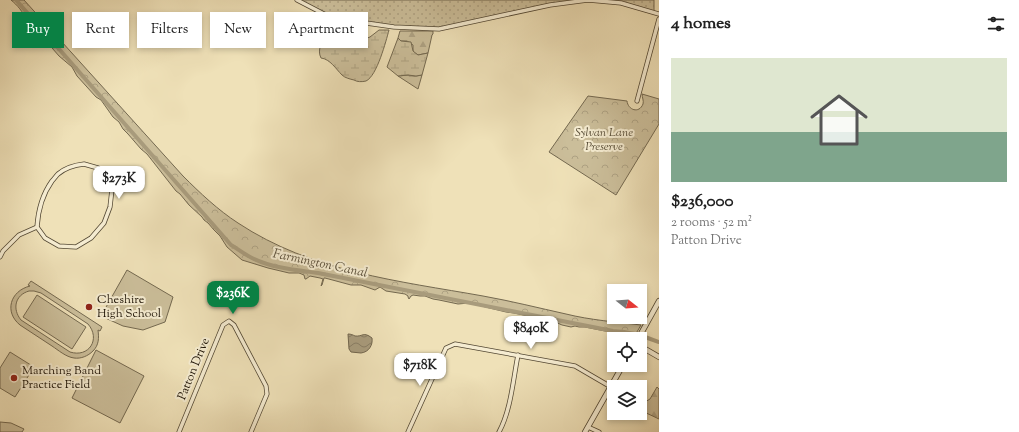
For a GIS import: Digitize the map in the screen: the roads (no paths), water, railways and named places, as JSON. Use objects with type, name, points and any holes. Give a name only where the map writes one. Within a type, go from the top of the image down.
[{"type":"street","points":[[297,0],[326,15],[352,22],[394,27],[439,29],[550,5],[588,0],[621,2],[659,14]]},
{"type":"street","points":[[637,101],[659,19]]},
{"type":"street","points":[[84,164],[98,168],[106,177],[112,189],[110,207],[104,223],[91,238],[76,247],[59,246],[45,238],[36,228],[42,200],[48,187],[58,174],[72,166],[84,164]]},
{"type":"street","points":[[0,257],[19,235],[36,228]]},
{"type":"street","points":[[642,332],[659,301]]},
{"type":"street","name":"Patton Drive","points":[[179,432],[223,325],[229,321],[234,325],[266,386],[267,394],[251,432]]},
{"type":"street","points":[[408,432],[446,348],[455,344],[574,366],[607,385]]},
{"type":"street","points":[[647,350],[659,357]]},
{"type":"street","points":[[499,432],[503,425],[508,407],[518,355]]},
{"type":"street","points":[[585,432],[607,394]]},
{"type":"street","points":[[588,427],[599,432]]},
{"type":"water","points":[[348,334],[355,336],[369,336],[372,338],[370,348],[361,353],[351,352],[349,349]]},
{"type":"waterway","name":"Farmington Canal","points":[[16,0],[231,245],[249,256],[268,264],[284,268],[318,273],[624,332]]},
{"type":"waterway","name":"Farmington Canal","points":[[647,338],[659,342]]},
{"type":"place","name":"Cheshire High School","points":[[89,307]]},
{"type":"place","name":"Marching Band Practice Field","points":[[14,378]]},
{"type":"park label","name":"Sylvan Lane Preserve","points":[[604,140]]}]
